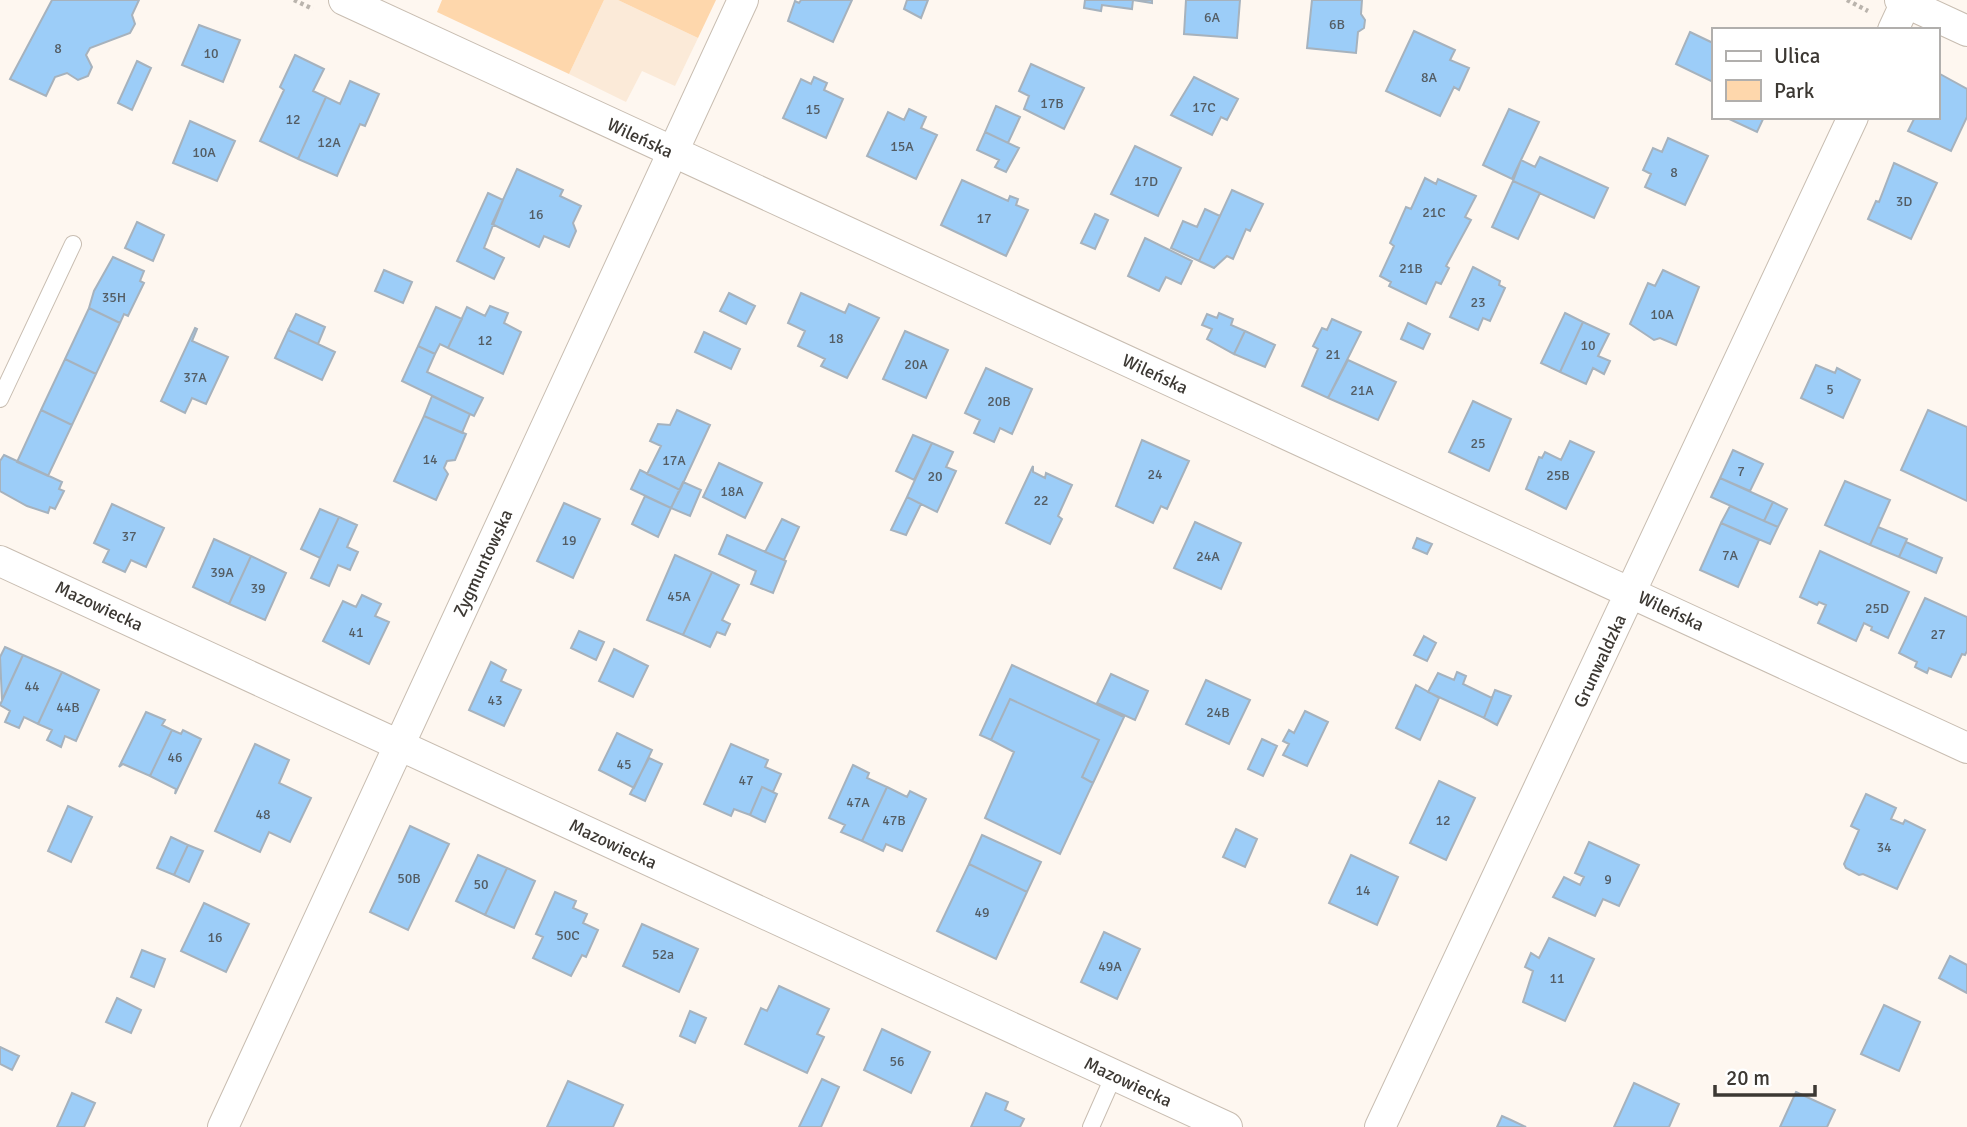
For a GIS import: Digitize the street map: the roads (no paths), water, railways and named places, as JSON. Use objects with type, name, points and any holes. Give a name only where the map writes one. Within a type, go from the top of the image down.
[{"type":"street","name":"Wileńska","points":[[344,0],[1967,748]]},
{"type":"street","name":"Zygmuntowska","points":[[223,1127],[743,0]]},
{"type":"street","points":[[1894,28],[1904,1],[1967,31]]},
{"type":"street","name":"Grunwaldzka","points":[[1380,1127],[1852,119]]},
{"type":"street","name":"Mazowiecka","points":[[0,561],[1227,1127]]},
{"type":"lane","points":[[0,400],[73,244]]},
{"type":"lane","points":[[1091,1127],[1114,1075]]}]
